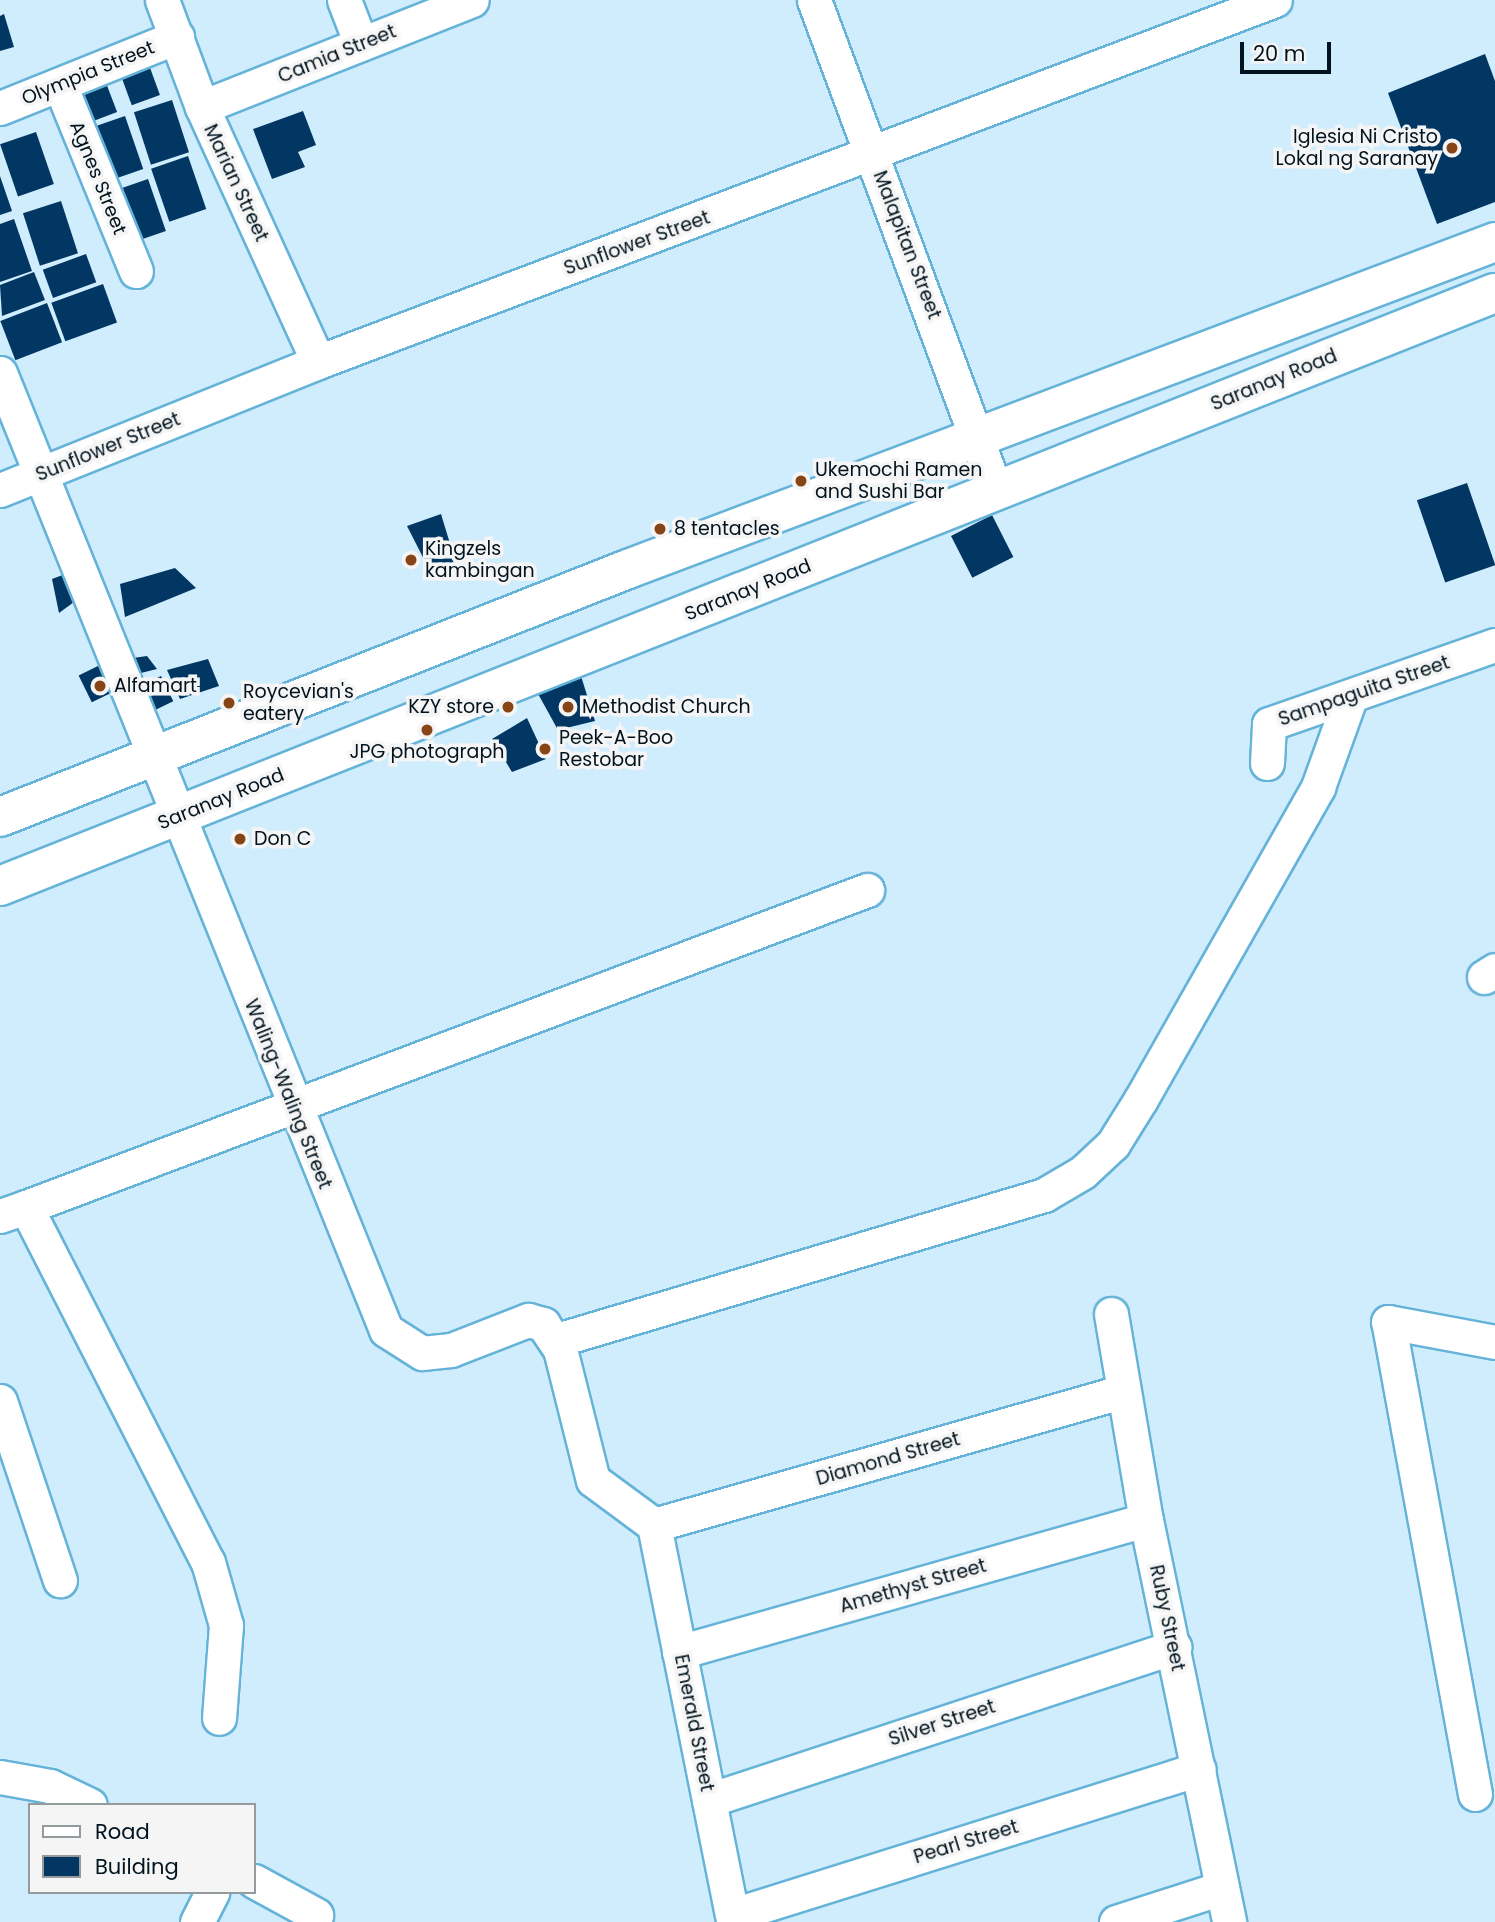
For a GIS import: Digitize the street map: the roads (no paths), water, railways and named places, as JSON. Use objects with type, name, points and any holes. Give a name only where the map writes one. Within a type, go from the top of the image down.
[{"type":"street","name":"Marian Street","points":[[162,0],[202,107],[318,362]]},
{"type":"street","points":[[344,0],[361,44]]},
{"type":"street","name":"Camia Street","points":[[202,107],[471,0]]},
{"type":"street","name":"Malapitan Street","points":[[814,0],[980,440],[996,491]]},
{"type":"street","name":"Sunflower Street","points":[[0,490],[318,362],[874,155],[1275,0]]},
{"type":"street","name":"Olympia Street","points":[[0,108],[177,37]]},
{"type":"street","name":"Agnes Street","points":[[60,85],[136,271]]},
{"type":"street","points":[[0,817],[152,753],[1495,242]]},
{"type":"street","name":"Saranay Road","points":[[0,886],[1495,293]]},
{"type":"street","name":"Waling-Waling Street","points":[[0,373],[294,1110],[386,1330],[422,1353],[451,1350],[528,1320],[543,1324],[557,1340]]},
{"type":"street","name":"Sampaguita Street","points":[[1267,763],[1269,724],[1350,698],[1495,645]]},
{"type":"street","points":[[654,1525],[593,1480],[557,1340],[1044,1195],[1083,1172],[1113,1144],[1141,1099],[1304,811],[1350,698]]},
{"type":"street","points":[[219,1718],[223,1599],[13,1212],[294,1110],[867,890]]},
{"type":"street","name":"Ruby Street","points":[[1111,1314],[1122,1392],[1146,1520],[1229,1922]]},
{"type":"street","points":[[1475,1794],[1388,1322],[1495,1342]]},
{"type":"street","name":"Diamond Street","points":[[654,1525],[1122,1392]]},
{"type":"street","points":[[0,1401],[60,1580]]},
{"type":"street","name":"Amethyst Street","points":[[679,1652],[1146,1520]]},
{"type":"street","name":"Emerald Street","points":[[654,1525],[733,1919]]},
{"type":"street","name":"Silver Street","points":[[709,1800],[1174,1647]]},
{"type":"street","name":"Pearl Street","points":[[733,1919],[1199,1769]]},
{"type":"street","points":[[0,1777],[50,1786],[86,1803]]},
{"type":"street","points":[[256,1882],[316,1915]]},
{"type":"street","points":[[1116,1922],[1222,1888]]},
{"type":"street","points":[[197,1922],[211,1894]]},
{"type":"place","name":"Iglesia Ni Cristo Lokal ng Saranay","points":[[1452,148]]},
{"type":"place","name":"Ukemochi Ramen and Sushi Bar","points":[[801,481]]},
{"type":"place","name":"8 tentacles","points":[[660,529]]},
{"type":"place","name":"Kingzels kambingan","points":[[411,560]]},
{"type":"place","name":"Alfamart","points":[[100,686]]},
{"type":"place","name":"Roycevian's eatery","points":[[229,703]]},
{"type":"place","name":"KZY store","points":[[508,707]]},
{"type":"place","name":"Methodist Church","points":[[568,707]]},
{"type":"place","name":"JPG photograph","points":[[427,730]]},
{"type":"place","name":"Peek-A-Boo Restobar","points":[[545,749]]},
{"type":"place","name":"Don C","points":[[240,839]]}]
